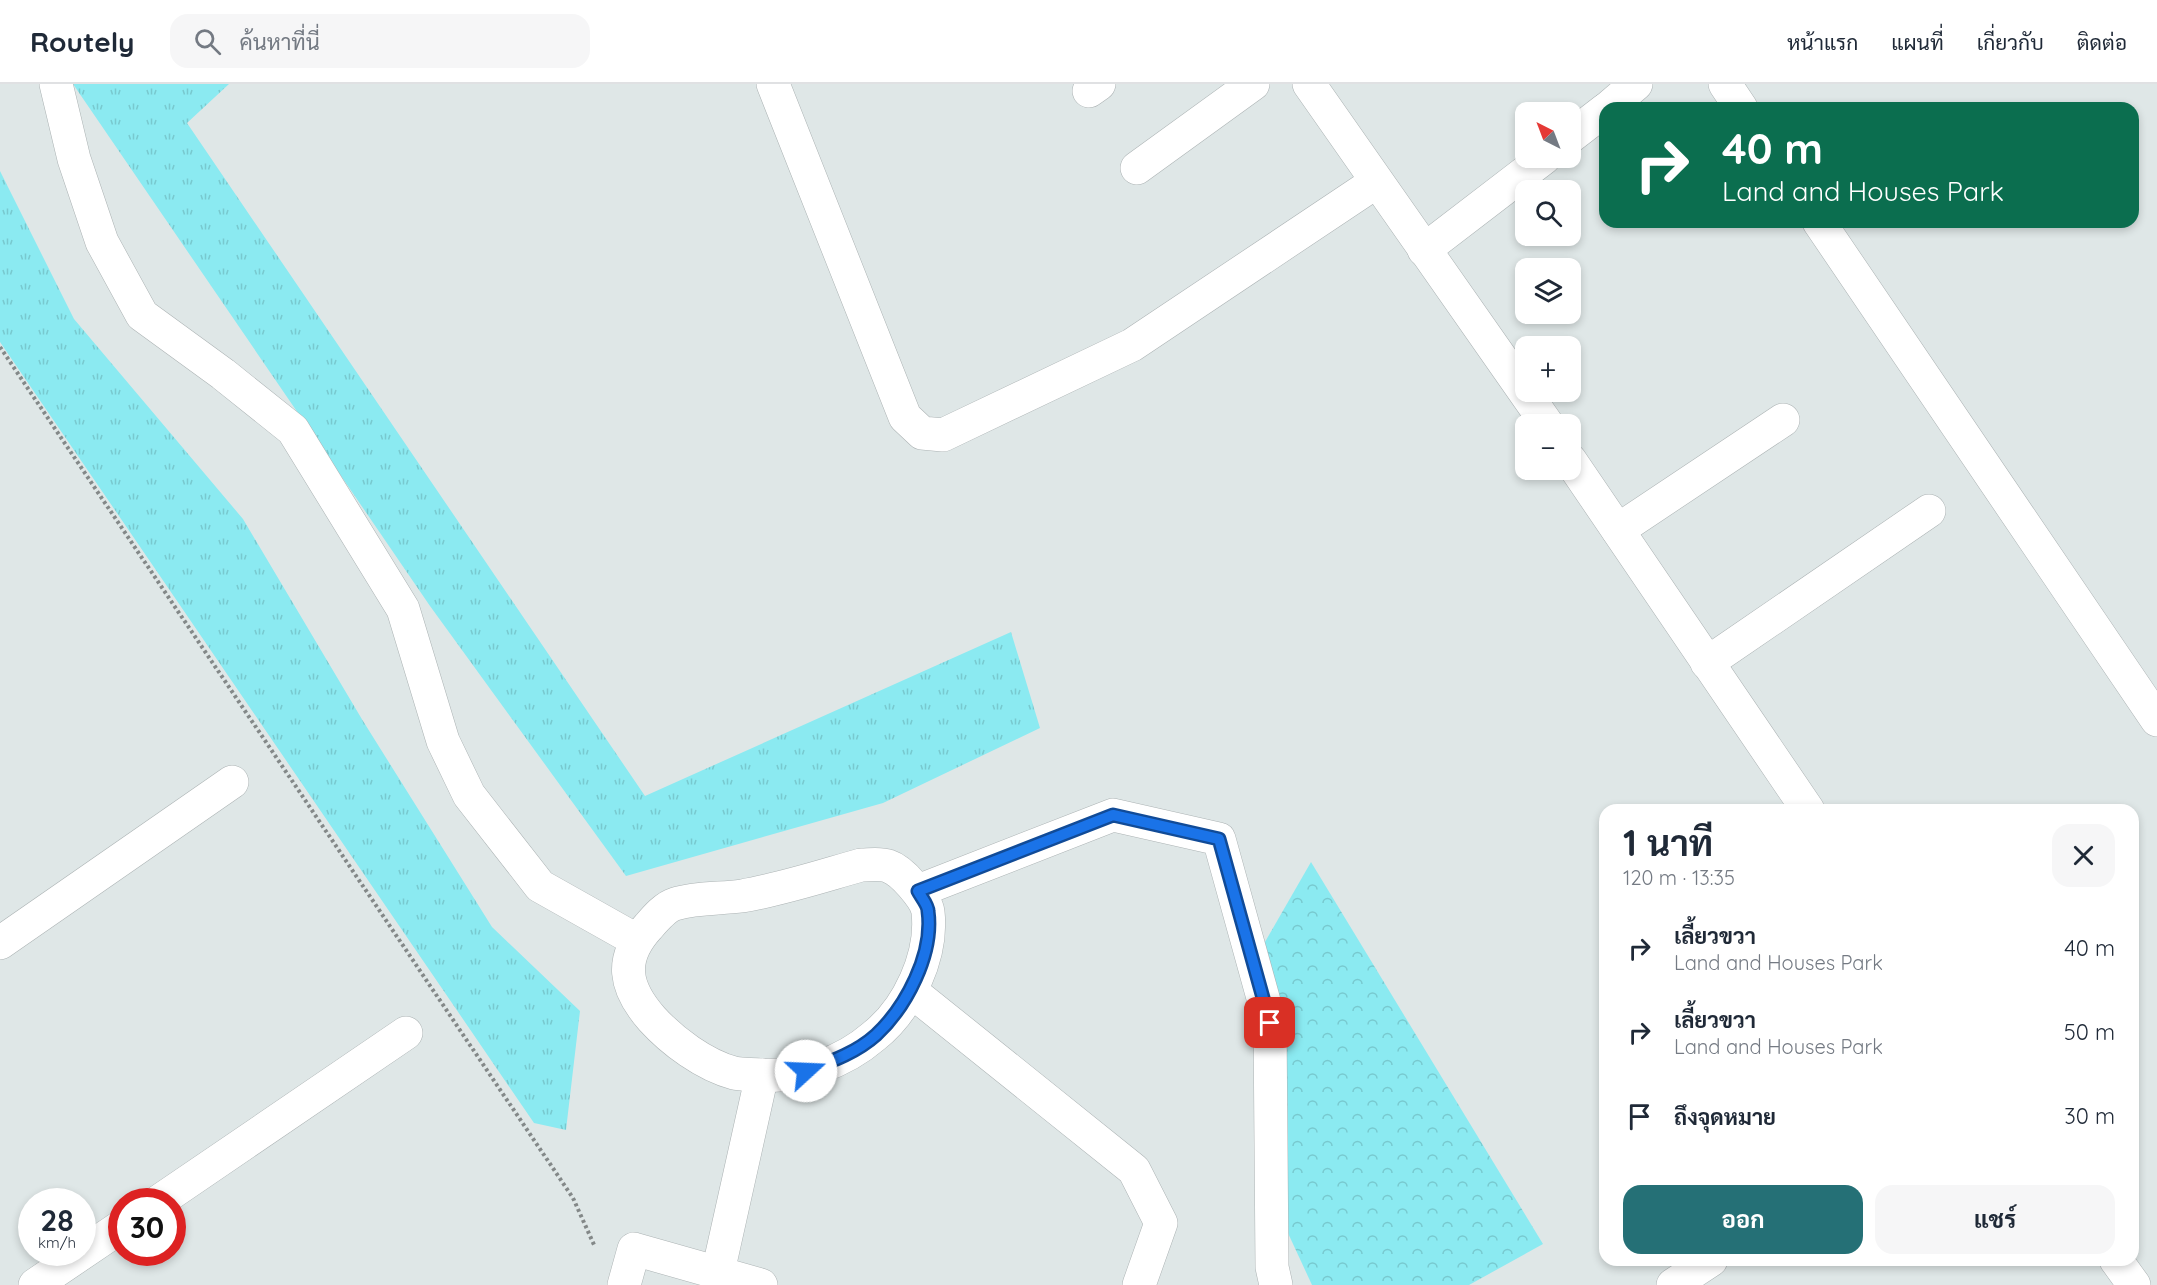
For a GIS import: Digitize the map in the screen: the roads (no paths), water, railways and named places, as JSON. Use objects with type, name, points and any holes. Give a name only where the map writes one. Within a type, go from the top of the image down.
[{"type":"street","points":[[56,84],[74,159],[102,242],[142,315],[223,374],[293,430],[403,609],[443,741],[469,795],[540,886],[636,940]]},
{"type":"street","points":[[773,84],[905,417],[922,433],[943,435],[1132,345],[1377,182]]},
{"type":"street","points":[[1137,168],[1253,84]]},
{"type":"street","points":[[1309,84],[1539,414]]},
{"type":"street","points":[[1614,102],[1636,84]]},
{"type":"street","points":[[1725,84],[1737,102]]},
{"type":"street","points":[[1581,128],[1599,114]]},
{"type":"street","points":[[1424,250],[1531,168]]},
{"type":"street","points":[[1823,228],[2157,720]]},
{"type":"street","points":[[1618,530],[1783,420]]},
{"type":"street","points":[[1581,476],[1804,804]]},
{"type":"street","points":[[1707,663],[1929,511]]},
{"type":"street","points":[[0,943],[232,782]]},
{"type":"street","points":[[918,891],[1113,815],[1219,839],[1270,1023],[1272,1267],[1276,1285]]},
{"type":"street","points":[[861,865],[887,865],[905,876],[918,891],[928,909],[928,933],[911,991],[898,1011],[874,1036],[838,1059],[779,1076],[734,1073],[700,1058],[651,1018],[632,990],[627,970],[629,956],[636,940],[673,904],[767,891],[861,865]]},
{"type":"street","points":[[911,991],[1134,1170],[1161,1223],[1139,1285]]},
{"type":"street","points":[[179,1188],[406,1033]]},
{"type":"street","points":[[718,1272],[762,1075]]},
{"type":"street","points":[[35,1285],[108,1235]]},
{"type":"street","points":[[624,1285],[634,1249],[761,1285]]},
{"type":"street","points":[[1673,1285],[1702,1266]]},
{"type":"street","points":[[2120,1266],[2134,1285]]}]
